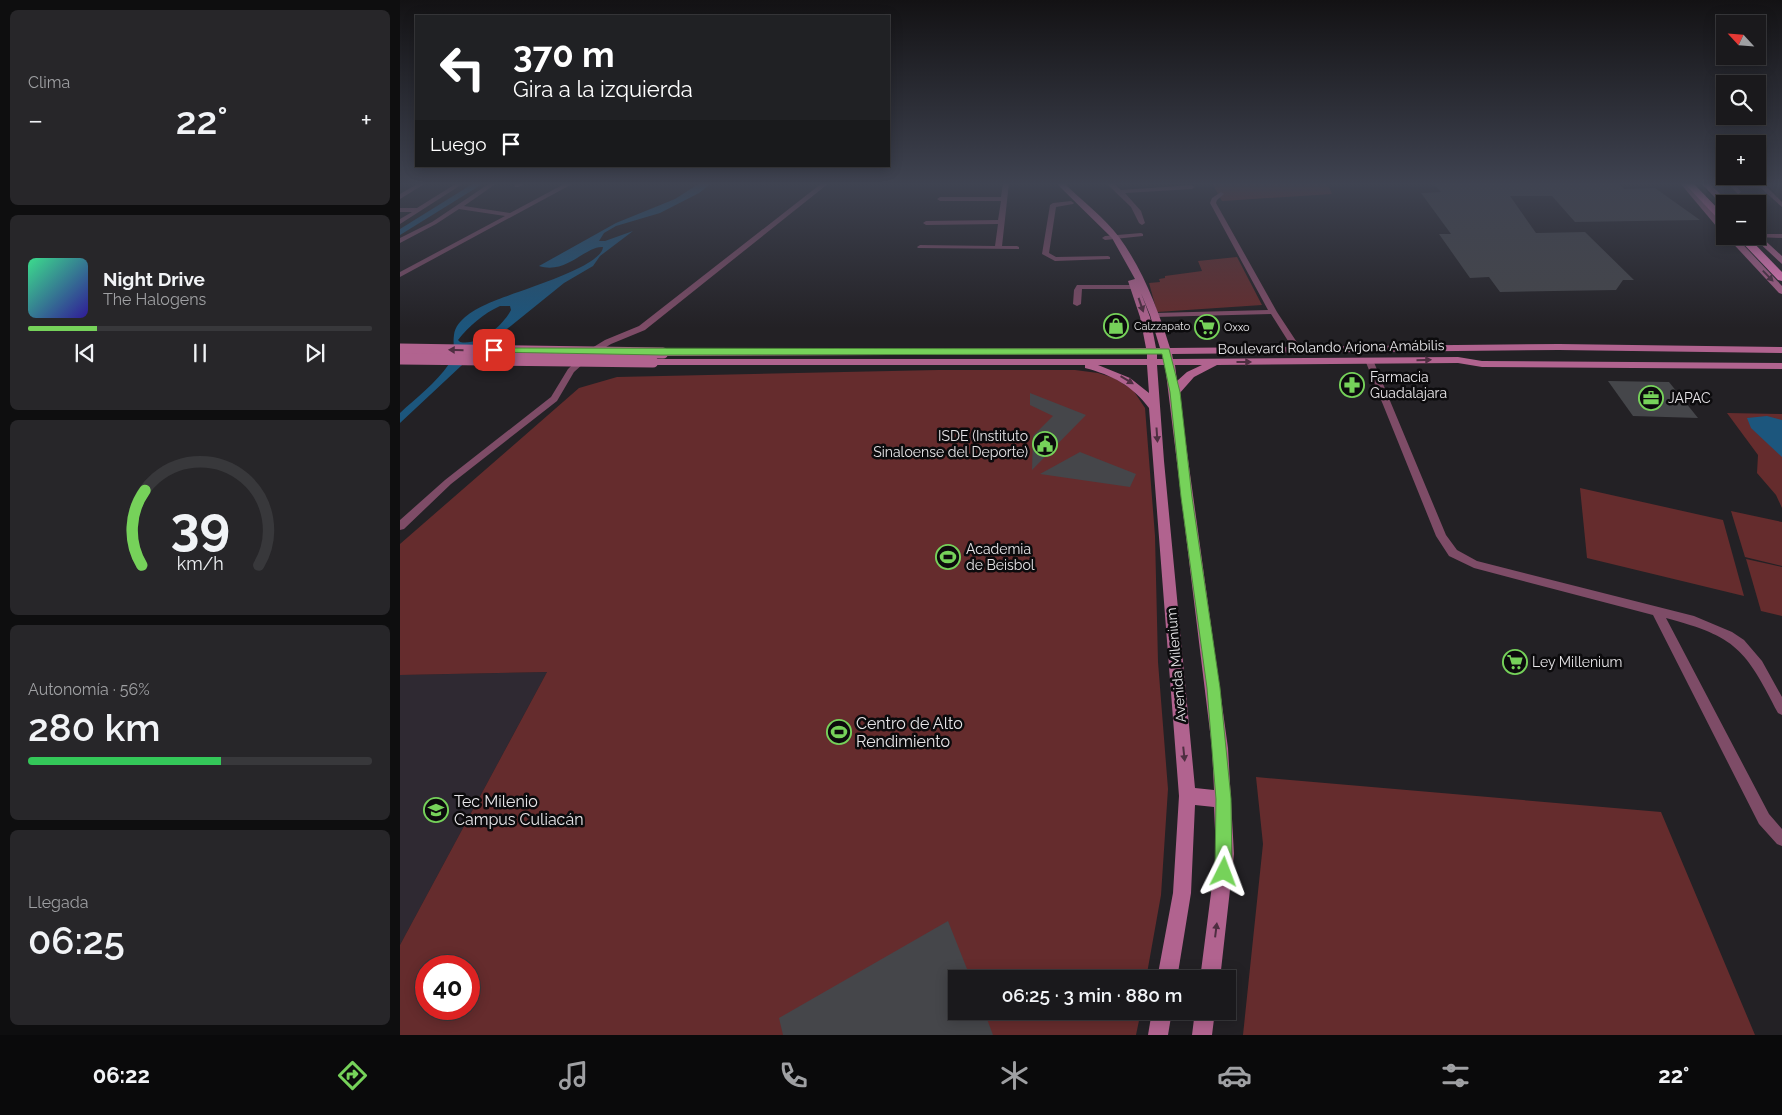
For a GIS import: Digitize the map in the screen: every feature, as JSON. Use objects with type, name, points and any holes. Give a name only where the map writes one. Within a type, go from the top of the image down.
[{"type":"highway","points":[[1750,245],[1782,278]]},
{"type":"highway","points":[[1760,245],[1782,268]]},
{"type":"street","points":[[400,241],[417,231]]},
{"type":"street","points":[[400,274],[480,231]]},
{"type":"street","points":[[400,526],[448,482],[554,399],[567,376],[590,353],[608,342],[642,328],[765,231]]},
{"type":"street","points":[[998,248],[1000,231]]},
{"type":"street","points":[[1050,231],[1047,256],[1056,259],[1108,258]]},
{"type":"street","points":[[1103,231],[1110,238],[1135,287],[1175,392],[1187,497],[1214,688],[1223,799],[1224,863],[1211,970]]},
{"type":"street","points":[[1104,231],[1136,272],[1155,315],[1160,356]]},
{"type":"street","points":[[1229,231],[1273,312],[1298,350]]},
{"type":"street","points":[[1110,238],[1140,235]]},
{"type":"street","points":[[1766,236],[1782,236]]},
{"type":"street","points":[[1766,244],[1782,261]]},
{"type":"street","points":[[1739,245],[1782,291]]},
{"type":"street","points":[[920,247],[1017,248]]},
{"type":"street","points":[[1077,304],[1080,287],[1135,287]]},
{"type":"street","points":[[1155,315],[1273,312]]},
{"type":"street","name":"Boulevard Rolando Arjona Amábilis","points":[[400,359],[653,362],[1064,361],[1298,350],[1559,347],[1782,352]]},
{"type":"street","name":"Boulevard Rolando Arjona Amábilis","points":[[400,349],[662,353],[1160,356],[1224,362],[1458,360],[1493,364],[1782,366]]},
{"type":"street","points":[[1454,349],[1495,355]]},
{"type":"street","points":[[1458,360],[1495,355],[1662,355],[1782,352]]},
{"type":"street","points":[[1662,355],[1782,360]]},
{"type":"street","name":"Avenida Milenium","points":[[1160,356],[1155,409],[1187,796],[1182,894],[1169,970]]},
{"type":"street","points":[[1369,360],[1441,536],[1453,553],[1462,559],[1482,566],[1710,626],[1735,638],[1750,652],[1782,709]]},
{"type":"street","points":[[1064,361],[1096,367],[1120,375],[1141,389],[1155,409]]},
{"type":"street","points":[[1175,392],[1181,382],[1190,374],[1224,362]]},
{"type":"street","points":[[1657,612],[1764,819],[1782,839]]},
{"type":"street","points":[[1187,796],[1223,799]]},
{"type":"street","points":[[1158,1035],[1160,1020]]},
{"type":"street","points":[[1202,1035],[1204,1020]]},
{"type":"shaded area","points":[[1237,257],[1262,305],[1157,312],[1149,283],[1160,282],[1159,279],[1165,278],[1165,276],[1202,271],[1198,261]]},
{"type":"shaded area","name":"Centro de Alto Rendimiento","points":[[938,370],[1075,370],[1098,373],[1114,378],[1133,390],[1145,408],[1155,536],[1158,662],[1168,789],[1161,895],[1148,970],[948,970],[948,1020],[1139,1020],[1136,1035],[400,1035],[400,945],[547,672],[400,675],[400,544],[579,388],[617,377]]},
{"type":"shaded area","points":[[1727,413],[1782,414],[1782,508],[1776,495],[1757,473],[1758,455]]},
{"type":"shaded area","points":[[1580,488],[1723,520],[1744,596],[1587,558]]},
{"type":"shaded area","points":[[1731,511],[1782,522],[1782,566],[1745,557]]},
{"type":"shaded area","points":[[1746,559],[1782,567],[1782,616],[1761,611]]},
{"type":"shaded area","name":"Tec Milenio Campus Culiacán","points":[[547,672],[400,945],[400,675]]},
{"type":"shaded area","points":[[1256,777],[1661,812],[1755,1035],[1243,1035],[1263,844]]},
{"type":"water","points":[[601,231],[607,231],[599,241],[605,241],[633,231],[600,256],[593,266],[564,283],[461,366],[400,423],[400,413],[432,384],[452,360],[456,329],[458,324],[467,315],[489,303],[554,279],[588,263],[599,255],[603,247],[590,250],[558,267],[539,266]],"holes":[[[500,306],[510,306],[511,310],[490,334],[475,341],[460,342],[458,340],[488,312]]]},
{"type":"water","points":[[1767,416],[1782,420],[1782,457],[1751,428],[1747,418]]},
{"type":"building","points":[[1449,231],[1585,232],[1634,280],[1623,280],[1616,290],[1500,292],[1489,277],[1470,278],[1439,234],[1451,234]]},
{"type":"building","points":[[1608,381],[1669,382],[1698,418],[1633,416]]},
{"type":"building","points":[[1030,393],[1086,415],[1032,470],[1033,436],[1053,416],[1030,405]]},
{"type":"building","points":[[1080,452],[1136,474],[1130,487],[1040,474]]},
{"type":"building","points":[[948,921],[967,970],[948,970],[948,1020],[987,1020],[993,1035],[783,1035],[779,1018]]},
{"type":"place","name":"Calzzapato","points":[[1116,326]]},
{"type":"place","name":"Oxxo","points":[[1207,327]]},
{"type":"place","name":"Farmacia Guadalajara","points":[[1352,385]]},
{"type":"place","name":"JAPAC","points":[[1651,398]]},
{"type":"place","name":"ISDE (Instituto Sinaloense del Deporte)","points":[[1045,444]]},
{"type":"place","name":"Academia de Beisbol","points":[[948,557]]},
{"type":"place","name":"Ley Millenium","points":[[1515,662]]},
{"type":"place","name":"Centro de Alto Rendimiento","points":[[839,732]]},
{"type":"place","name":"Tec Milenio Campus Culiacán","points":[[436,810]]},
{"type":"route","points":[[494,350],[662,353],[715,351],[1166,351],[1170,362],[1175,392],[1187,497],[1214,688],[1223,799],[1224,872]]}]
